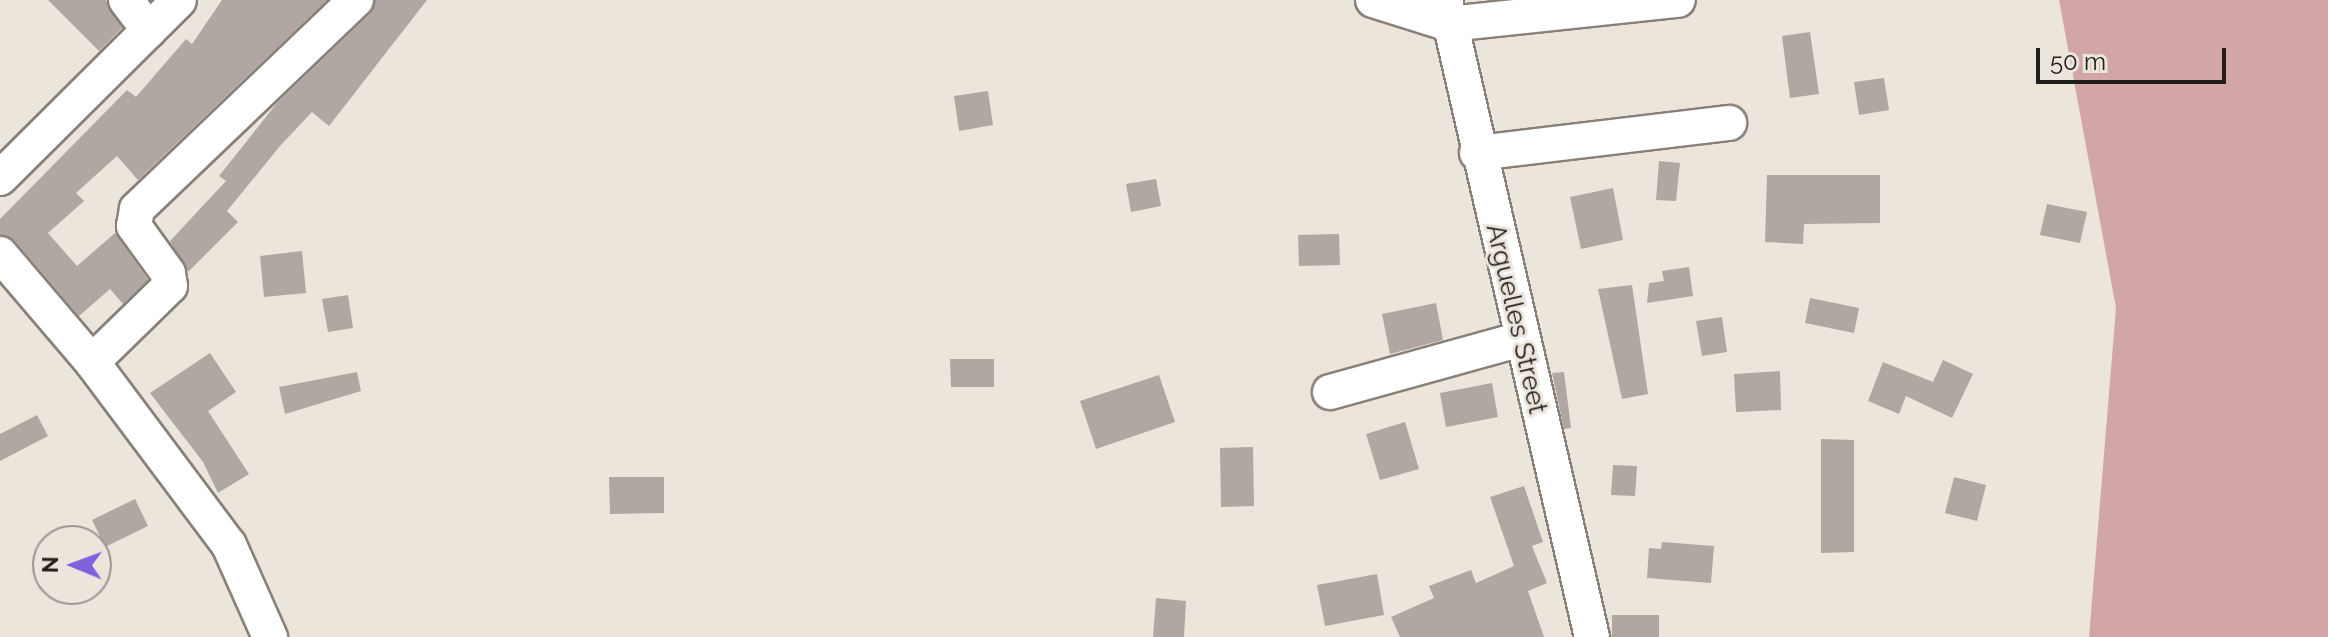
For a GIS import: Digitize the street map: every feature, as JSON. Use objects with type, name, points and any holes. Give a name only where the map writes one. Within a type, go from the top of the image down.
[{"type":"street","points":[[126,0],[149,30]]},
{"type":"street","points":[[0,178],[179,0]]},
{"type":"street","points":[[92,362],[170,286],[168,273],[134,226],[137,209],[356,0]]},
{"type":"street","points":[[1373,0],[1447,12],[1678,0]]},
{"type":"street","name":"Arguelles Street","points":[[1447,12],[1477,153],[1592,637]]},
{"type":"street","points":[[1477,153],[1729,123]]},
{"type":"street","points":[[0,254],[92,362],[229,545],[270,637]]},
{"type":"street","points":[[1330,392],[1521,339]]},
{"type":"shaded area","points":[[2059,0],[2328,0],[2328,637],[2089,637],[2116,308]]},
{"type":"building","points":[[48,0],[106,0],[122,28],[99,51]]},
{"type":"building","points":[[222,0],[327,0],[138,180],[117,156],[76,193],[84,201],[48,233],[77,266],[115,233],[148,280],[123,304],[110,289],[79,316],[15,241],[0,235],[0,219],[127,90],[136,97],[186,39],[192,44]]},
{"type":"building","points":[[375,0],[427,0],[329,126],[312,112],[280,146],[227,211],[238,222],[188,272],[170,241],[226,181],[219,176],[277,103],[370,14]]},
{"type":"building","points":[[1810,32],[1819,94],[1790,98],[1782,36]]},
{"type":"building","points":[[1884,78],[1889,110],[1859,115],[1854,82]]},
{"type":"building","points":[[988,91],[993,125],[959,131],[954,96]]},
{"type":"building","points":[[1659,161],[1680,163],[1676,201],[1656,200]]},
{"type":"building","points":[[1767,175],[1880,175],[1880,223],[1804,224],[1803,244],[1765,242]]},
{"type":"building","points":[[1156,179],[1161,206],[1131,212],[1126,184]]},
{"type":"building","points":[[1613,188],[1623,240],[1581,249],[1570,197]]},
{"type":"building","points":[[2047,204],[2087,212],[2080,243],[2040,235]]},
{"type":"building","points":[[1339,234],[1340,265],[1299,266],[1298,235]]},
{"type":"building","points":[[302,251],[306,293],[264,297],[260,256]]},
{"type":"building","points":[[1689,267],[1693,296],[1647,303],[1649,283],[1664,281],[1662,271]]},
{"type":"building","points":[[1632,285],[1648,394],[1622,399],[1598,289]]},
{"type":"building","points":[[348,295],[353,328],[328,332],[322,299]]},
{"type":"building","points":[[1810,298],[1859,308],[1854,333],[1805,323]]},
{"type":"building","points":[[1436,303],[1443,340],[1390,354],[1382,314]]},
{"type":"building","points":[[1722,317],[1727,352],[1702,356],[1696,321]]},
{"type":"building","points":[[210,353],[236,392],[208,411],[249,474],[218,493],[203,462],[150,393]]},
{"type":"building","points":[[950,359],[994,359],[994,387],[951,387]]},
{"type":"building","points":[[1943,360],[1973,374],[1952,418],[1906,396],[1899,414],[1868,401],[1883,362],[1933,382]]},
{"type":"building","points":[[1780,371],[1781,410],[1736,412],[1734,374]]},
{"type":"building","points":[[357,372],[361,391],[285,414],[279,387]]},
{"type":"building","points":[[1564,372],[1571,428],[1564,429],[1552,373]]},
{"type":"building","points":[[1159,375],[1175,422],[1096,449],[1080,401]]},
{"type":"building","points":[[1492,383],[1498,417],[1446,427],[1440,393]]},
{"type":"building","points":[[37,415],[48,436],[0,461],[0,434]]},
{"type":"building","points":[[1405,422],[1419,469],[1380,480],[1366,434]]},
{"type":"building","points":[[1821,439],[1854,440],[1854,552],[1821,553]]},
{"type":"building","points":[[1253,447],[1254,506],[1221,507],[1220,448]]},
{"type":"building","points":[[1613,465],[1637,466],[1635,496],[1611,495]]},
{"type":"building","points":[[609,477],[664,477],[664,513],[610,514]]},
{"type":"building","points":[[1954,477],[1986,485],[1977,521],[1945,513]]},
{"type":"building","points":[[1524,486],[1543,542],[1532,546],[1547,583],[1528,591],[1544,637],[1400,637],[1391,617],[1434,598],[1429,586],[1471,570],[1476,583],[1514,566],[1490,497]]},
{"type":"building","points":[[135,499],[148,526],[112,544],[112,525],[94,525],[92,520]]},
{"type":"building","points":[[1662,542],[1714,546],[1711,583],[1647,578],[1649,548],[1661,549]]},
{"type":"building","points":[[1377,574],[1384,615],[1325,626],[1317,585]]},
{"type":"building","points":[[1156,598],[1186,601],[1184,637],[1153,637]]},
{"type":"building","points":[[1612,615],[1659,615],[1659,637],[1612,637]]}]
